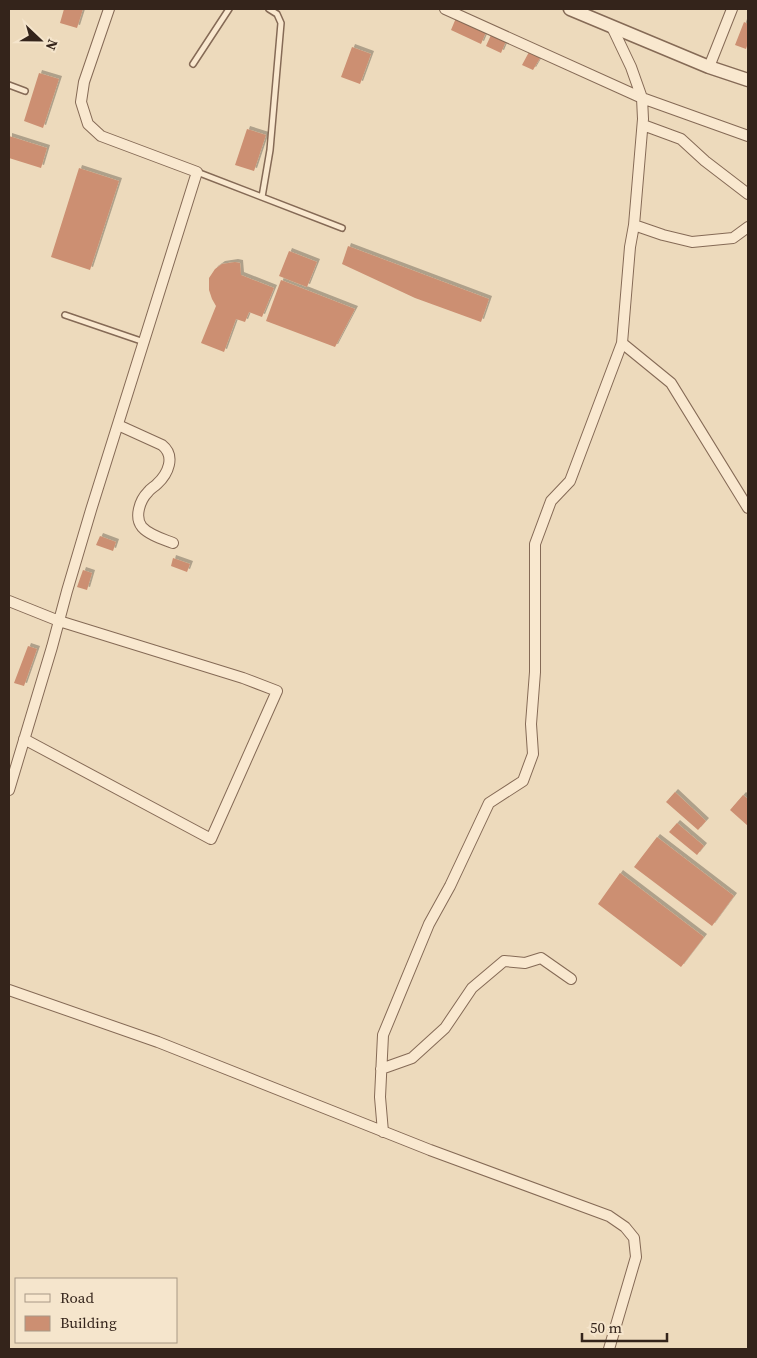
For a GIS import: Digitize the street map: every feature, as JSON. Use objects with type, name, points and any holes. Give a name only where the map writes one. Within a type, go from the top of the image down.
[{"type":"street","points":[[9,790],[91,510],[197,172],[101,136],[88,124],[81,102],[84,82],[109,9]]},
{"type":"street","points":[[445,9],[642,98],[748,136]]},
{"type":"street","points":[[570,9],[709,67],[748,80]]},
{"type":"street","points":[[709,67],[732,9]]},
{"type":"street","points":[[383,1132],[380,1097],[383,1035],[429,924],[450,886],[489,803],[523,781],[533,754],[535,544],[551,501],[570,481],[622,343],[643,126],[642,98],[631,67],[612,27]]},
{"type":"street","points":[[643,126],[681,139],[705,161],[748,194]]},
{"type":"street","points":[[634,225],[692,242],[733,238],[748,227]]},
{"type":"street","points":[[622,343],[671,384],[748,508]]},
{"type":"street","points":[[118,425],[162,445],[170,455],[170,464],[164,476],[158,484],[147,492],[142,500],[138,510],[138,518],[142,527],[151,534],[172,543]]},
{"type":"street","points":[[9,601],[59,621],[243,678],[277,691],[211,839],[24,739]]},
{"type":"street","points":[[381,1069],[412,1058],[445,1028],[472,988],[504,961],[525,963],[541,958],[572,979]]},
{"type":"street","points":[[9,990],[158,1042],[383,1132],[609,1216],[625,1227],[634,1238],[636,1257],[609,1349]]},
{"type":"lane","points":[[193,64],[229,9]]},
{"type":"lane","points":[[262,197],[270,150],[281,23],[277,14],[269,9]]},
{"type":"lane","points":[[9,85],[25,91]]},
{"type":"lane","points":[[197,172],[342,228]]},
{"type":"lane","points":[[65,315],[144,342]]},
{"type":"building","points":[[64,9],[83,9],[77,28],[60,23]]},
{"type":"building","points":[[456,18],[486,32],[481,44],[451,30]]},
{"type":"building","points":[[744,22],[748,24],[748,46],[746,49],[735,45]]},
{"type":"building","points":[[491,35],[506,41],[501,53],[486,46]]},
{"type":"building","points":[[352,47],[371,54],[360,84],[341,77]]},
{"type":"building","points":[[529,52],[540,58],[533,70],[522,65]]},
{"type":"building","points":[[39,73],[59,79],[43,128],[24,121]]},
{"type":"building","points":[[247,129],[266,135],[254,171],[235,165]]},
{"type":"building","points":[[9,136],[47,148],[41,168],[9,158]]},
{"type":"building","points":[[79,168],[119,181],[90,270],[51,257]]},
{"type":"building","points":[[348,246],[489,299],[481,322],[415,298],[342,264]]},
{"type":"building","points":[[289,251],[317,262],[307,287],[279,276]]},
{"type":"building","points":[[240,263],[241,275],[274,288],[262,317],[249,312],[245,322],[236,319],[224,352],[201,343],[216,306],[209,290],[209,278],[215,269],[222,264]]},
{"type":"building","points":[[281,280],[355,309],[335,347],[266,321]]},
{"type":"building","points":[[100,536],[116,542],[113,551],[96,545]]},
{"type":"building","points":[[173,558],[190,564],[187,572],[171,566]]},
{"type":"building","points":[[83,570],[92,573],[87,590],[77,587]]},
{"type":"building","points":[[28,646],[37,649],[24,686],[14,683]]},
{"type":"building","points":[[675,792],[706,821],[698,830],[666,802]]},
{"type":"building","points":[[743,795],[748,799],[748,826],[730,810]]},
{"type":"building","points":[[677,823],[704,846],[697,855],[669,832]]},
{"type":"building","points":[[657,837],[734,896],[712,926],[634,867]]},
{"type":"building","points":[[620,873],[704,937],[681,967],[598,904]]}]
